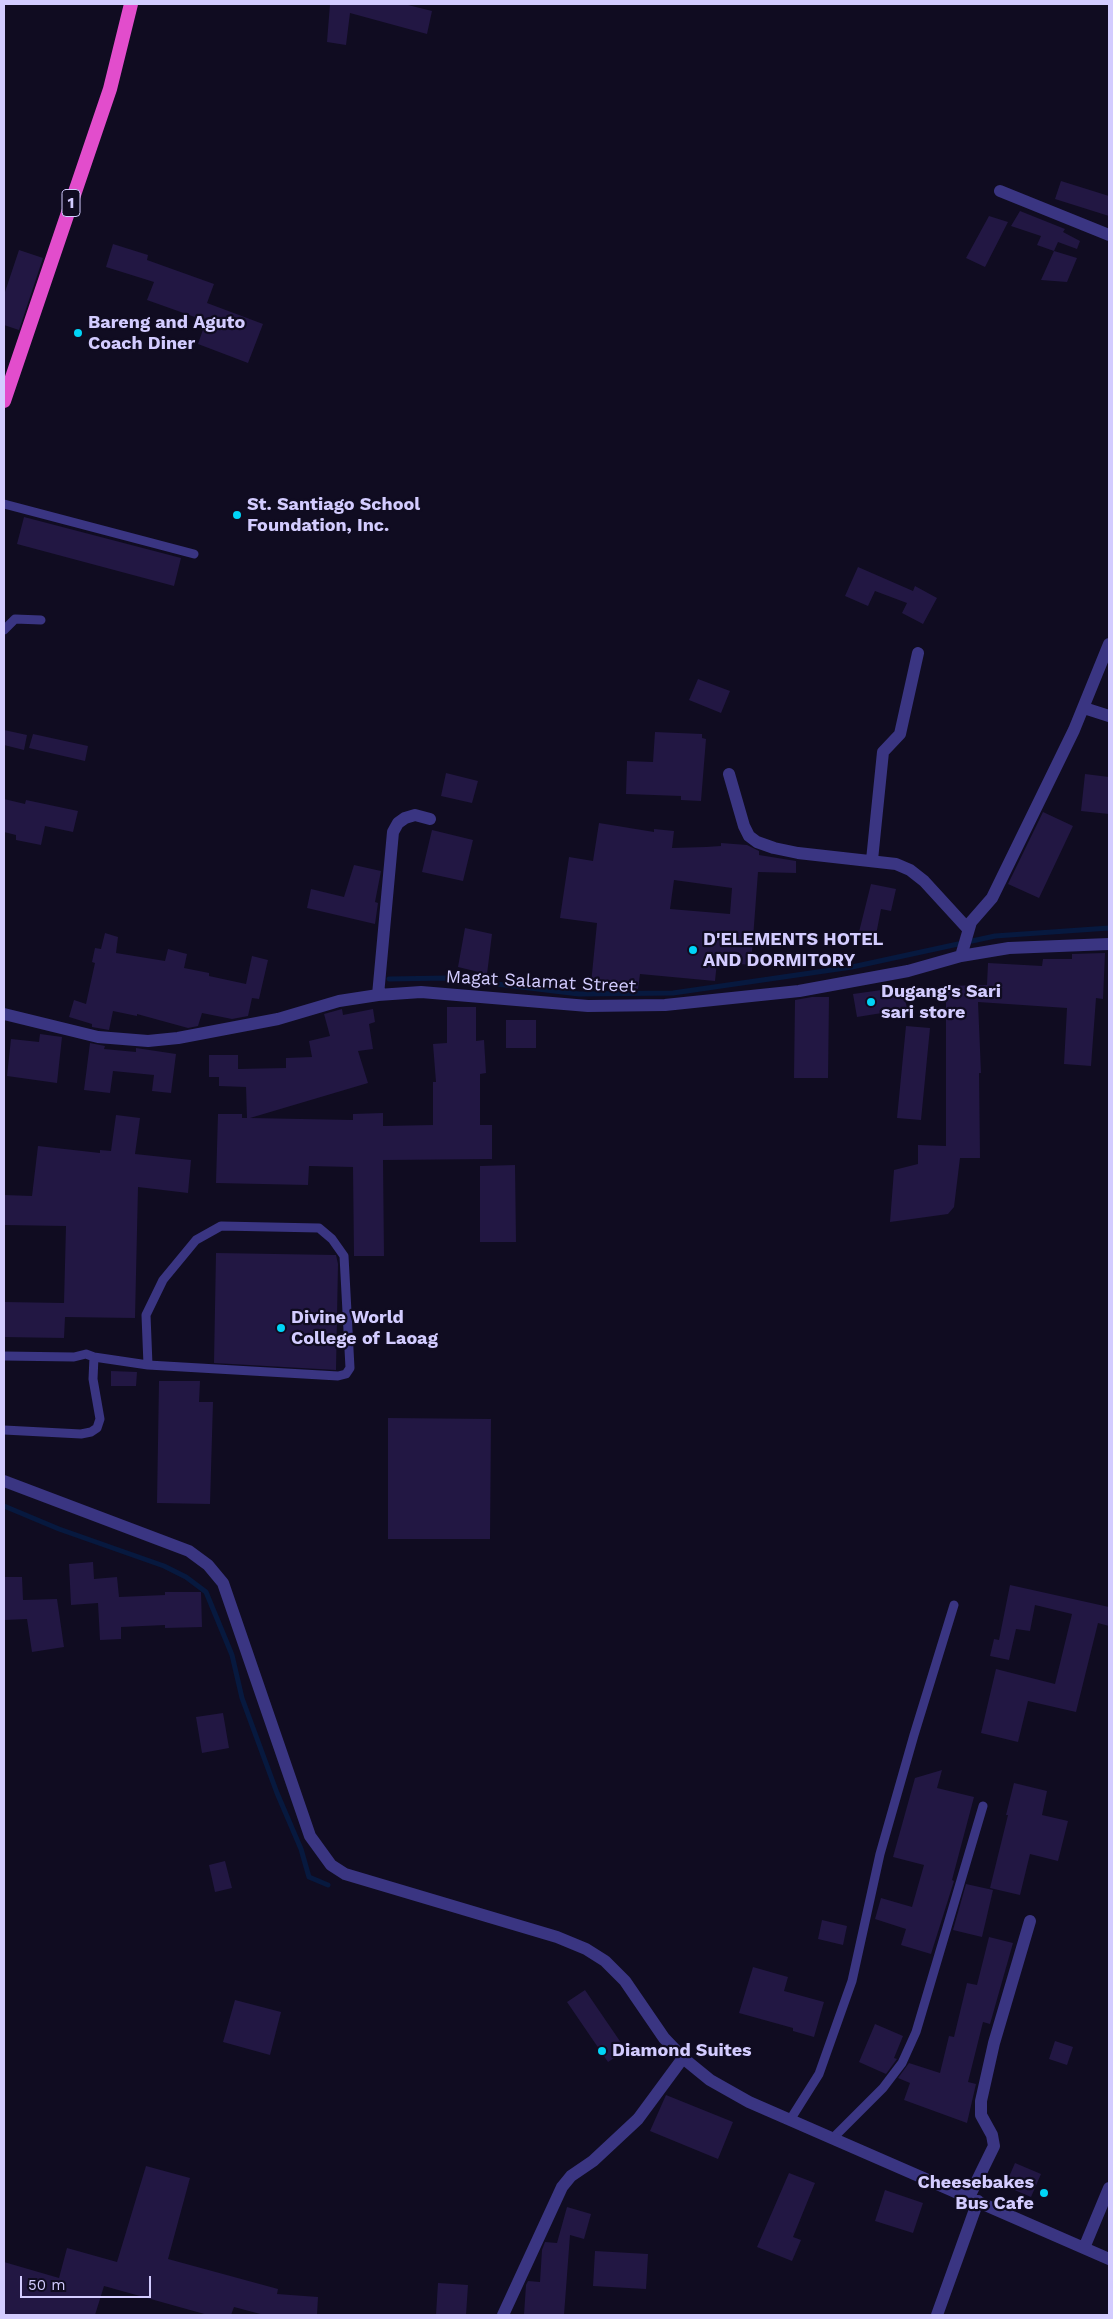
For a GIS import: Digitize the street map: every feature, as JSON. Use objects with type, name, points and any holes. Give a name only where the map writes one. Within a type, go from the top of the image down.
[{"type":"highway","name":"1","points":[[4,401],[110,89],[131,4]]},
{"type":"street","points":[[1000,191],[1109,235]]},
{"type":"street","points":[[962,954],[967,932],[992,898],[1084,708],[1109,644]]},
{"type":"street","points":[[872,860],[884,752],[900,734],[918,653]]},
{"type":"street","points":[[1084,708],[1109,716]]},
{"type":"street","points":[[729,774],[744,826],[749,836],[757,842],[798,853],[872,860],[896,864],[910,870],[967,932]]},
{"type":"street","points":[[378,995],[393,832],[398,823],[405,818],[414,815],[430,819]]},
{"type":"street","name":"Magat Salamat Street","points":[[4,1014],[98,1037],[148,1041],[178,1038],[278,1019],[338,1001],[378,995],[422,992],[588,1006],[665,1005],[799,990],[908,971],[962,954],[1009,948],[1109,944]]},
{"type":"street","points":[[4,1481],[189,1551],[208,1565],[222,1583],[310,1836],[319,1852],[330,1865],[345,1874],[557,1937],[586,1948],[606,1961],[625,1981],[664,2038],[682,2058],[710,2080],[749,2102],[1109,2259]]},
{"type":"street","points":[[938,2315],[974,2199],[994,2146],[992,2135],[981,2115],[981,2101],[994,2043],[1030,1921]]},
{"type":"street","points":[[503,2315],[566,2182],[593,2161],[638,2119],[682,2058]]},
{"type":"street","points":[[1084,2248],[1109,2188]]},
{"type":"lane","points":[[4,504],[194,554]]},
{"type":"lane","points":[[4,630],[15,619],[41,620]]},
{"type":"lane","points":[[4,1356],[74,1357],[86,1354],[94,1357],[148,1365],[338,1376],[346,1374],[350,1368],[344,1256],[332,1239],[318,1228],[221,1226],[196,1240],[163,1280],[146,1315],[148,1365]]},
{"type":"lane","points":[[4,1430],[81,1434],[91,1432],[97,1428],[100,1419],[93,1379],[94,1357]]},
{"type":"lane","points":[[790,2120],[819,2074],[852,1982],[880,1854],[954,1605]]},
{"type":"lane","points":[[833,2138],[883,2088],[902,2063],[909,2048],[916,2032],[983,1806]]},
{"type":"building","points":[[330,4],[404,4],[432,11],[427,34],[350,13],[346,45],[327,42]]},
{"type":"building","points":[[1061,181],[1109,196],[1109,216],[1055,199]]},
{"type":"building","points":[[1020,211],[1065,229],[1063,232],[1080,241],[1077,249],[1058,242],[1054,251],[1037,245],[1041,236],[1011,226]]},
{"type":"building","points":[[989,216],[1008,222],[985,267],[966,258]]},
{"type":"building","points":[[113,244],[148,255],[147,260],[214,284],[207,303],[263,324],[248,363],[198,344],[206,321],[147,300],[154,282],[106,267]]},
{"type":"building","points":[[19,250],[43,258],[19,330],[4,325],[4,295]]},
{"type":"building","points":[[1054,251],[1077,258],[1067,282],[1041,280]]},
{"type":"building","points":[[24,517],[181,558],[174,586],[17,544]]},
{"type":"building","points":[[858,567],[913,591],[915,586],[937,598],[923,624],[902,613],[907,603],[875,591],[868,606],[845,596]]},
{"type":"building","points":[[698,679],[730,691],[721,713],[689,700]]},
{"type":"building","points":[[4,730],[27,735],[24,750],[4,745]]},
{"type":"building","points":[[655,732],[702,734],[702,738],[706,739],[701,801],[681,800],[681,796],[626,794],[627,761],[653,762]]},
{"type":"building","points":[[33,734],[88,746],[85,761],[29,748]]},
{"type":"building","points":[[446,773],[478,781],[472,803],[441,796]]},
{"type":"building","points":[[1085,774],[1109,777],[1109,814],[1081,811]]},
{"type":"building","points":[[4,799],[25,804],[26,800],[78,811],[73,832],[45,826],[41,845],[16,840],[16,835],[4,832]]},
{"type":"building","points":[[1043,812],[1073,826],[1039,898],[1008,884]]},
{"type":"building","points":[[599,823],[654,832],[654,829],[674,831],[672,848],[721,846],[721,843],[747,845],[759,851],[759,855],[796,861],[796,873],[758,872],[751,965],[717,962],[715,981],[640,974],[638,989],[591,984],[597,923],[560,918],[569,857],[593,861]],"holes":[[[674,880],[732,888],[730,914],[670,909]]]},
{"type":"building","points":[[432,830],[473,840],[463,881],[422,872]]},
{"type":"building","points":[[354,865],[381,871],[375,902],[378,903],[375,924],[307,908],[311,889],[344,897]]},
{"type":"building","points":[[871,884],[896,889],[891,911],[881,909],[876,935],[859,932]]},
{"type":"building","points":[[465,928],[492,934],[487,974],[458,967]]},
{"type":"building","points":[[105,933],[118,937],[116,953],[165,961],[168,949],[187,954],[184,968],[246,984],[252,956],[268,960],[259,999],[252,998],[248,1016],[232,1019],[202,1013],[198,1026],[188,1028],[137,1014],[137,1016],[113,1011],[109,1030],[92,1027],[92,1024],[69,1017],[74,1000],[86,1004],[95,963],[92,962],[95,948],[101,949]]},
{"type":"building","points":[[1105,953],[1103,999],[1096,998],[1091,1066],[1064,1064],[1067,1008],[978,1002],[981,1073],[979,1073],[980,1158],[960,1158],[954,1207],[948,1214],[890,1222],[894,1170],[918,1164],[918,1145],[946,1146],[946,986],[987,985],[988,963],[1042,966],[1043,959],[1072,959],[1072,954]]},
{"type":"building","points":[[903,987],[907,1009],[857,1017],[853,994]]},
{"type":"building","points":[[829,997],[828,1078],[794,1078],[795,1000]]},
{"type":"building","points":[[447,1007],[476,1007],[476,1041],[484,1040],[486,1073],[480,1074],[480,1125],[492,1125],[492,1159],[383,1160],[384,1256],[354,1256],[353,1167],[309,1166],[308,1185],[216,1183],[218,1114],[242,1114],[242,1118],[247,1118],[246,1087],[219,1086],[219,1077],[209,1077],[209,1055],[238,1055],[238,1069],[286,1068],[286,1058],[312,1057],[309,1041],[330,1036],[324,1014],[342,1009],[343,1015],[373,1009],[375,1022],[369,1024],[373,1049],[358,1051],[368,1083],[250,1118],[353,1120],[353,1114],[383,1113],[383,1126],[433,1125],[433,1082],[436,1082],[433,1044],[447,1043]]},
{"type":"building","points":[[506,1020],[536,1020],[536,1048],[506,1048]]},
{"type":"building","points":[[906,1026],[930,1028],[921,1120],[897,1118]]},
{"type":"building","points":[[40,1034],[62,1037],[57,1083],[7,1076],[11,1039],[39,1042]]},
{"type":"building","points":[[90,1043],[105,1046],[104,1049],[136,1052],[136,1048],[176,1054],[171,1093],[152,1091],[154,1075],[113,1071],[110,1093],[84,1090]]},
{"type":"building","points":[[116,1115],[140,1118],[135,1154],[191,1160],[188,1193],[138,1187],[135,1318],[65,1317],[64,1338],[4,1337],[4,1302],[64,1303],[66,1226],[4,1225],[4,1195],[32,1196],[38,1146],[100,1153],[100,1150],[111,1151]]},
{"type":"building","points":[[515,1165],[516,1242],[480,1242],[480,1166]]},
{"type":"building","points":[[216,1253],[336,1255],[338,1264],[336,1370],[214,1363]]},
{"type":"building","points":[[111,1371],[137,1372],[136,1386],[111,1386]]},
{"type":"building","points":[[159,1381],[200,1381],[199,1402],[213,1402],[210,1504],[157,1503]]},
{"type":"building","points":[[388,1418],[491,1419],[490,1539],[388,1539]]},
{"type":"building","points":[[93,1562],[94,1579],[117,1577],[119,1597],[165,1595],[165,1592],[201,1592],[202,1627],[165,1628],[165,1625],[121,1627],[121,1639],[100,1640],[98,1603],[71,1605],[69,1564]]},
{"type":"building","points":[[4,1577],[22,1577],[23,1600],[57,1599],[64,1647],[32,1652],[27,1619],[4,1620]]},
{"type":"building","points":[[1010,1585],[1109,1607],[1109,1626],[1098,1623],[1076,1712],[1028,1701],[1018,1742],[981,1733],[996,1669],[1055,1684],[1072,1614],[1035,1605],[1030,1631],[1016,1629],[1009,1660],[990,1656],[994,1639],[999,1640]]},
{"type":"building","points":[[223,1713],[229,1748],[202,1753],[196,1717]]},
{"type":"building","points":[[942,1770],[937,1788],[974,1797],[952,1880],[954,1881],[931,1954],[901,1945],[906,1929],[875,1919],[881,1898],[912,1907],[924,1865],[893,1857],[915,1778]]},
{"type":"building","points":[[1014,1783],[1047,1791],[1042,1815],[1068,1821],[1058,1861],[1030,1854],[1020,1895],[990,1888]]},
{"type":"building","points":[[225,1861],[232,1888],[215,1892],[209,1865]]},
{"type":"building","points":[[966,1884],[993,1890],[982,1937],[953,1930]]},
{"type":"building","points":[[822,1920],[847,1926],[843,1945],[818,1939]]},
{"type":"building","points":[[989,1937],[1013,1943],[990,2024],[983,2022],[968,2082],[976,2084],[967,2123],[904,2100],[910,2083],[898,2078],[909,2063],[940,2073],[949,2036],[954,2037],[967,1983],[977,1985]]},
{"type":"building","points":[[753,1967],[788,1977],[784,1991],[824,2002],[814,2037],[793,2031],[793,2028],[739,2013]]},
{"type":"building","points":[[585,1990],[626,2050],[608,2062],[567,2002]]},
{"type":"building","points":[[235,2000],[281,2012],[270,2055],[223,2042]]},
{"type":"building","points":[[875,2024],[903,2036],[894,2058],[897,2059],[886,2074],[859,2062]]},
{"type":"building","points":[[1055,2041],[1073,2047],[1067,2065],[1049,2059]]},
{"type":"building","points":[[666,2095],[733,2122],[718,2159],[650,2131]]},
{"type":"building","points":[[1015,2163],[1041,2174],[1031,2197],[1005,2186]]},
{"type":"building","points":[[146,2166],[190,2178],[168,2259],[278,2289],[277,2294],[318,2297],[317,2315],[264,2315],[234,2307],[231,2315],[208,2315],[104,2286],[95,2315],[4,2315],[4,2262],[59,2278],[67,2248],[117,2262]]},
{"type":"building","points":[[789,2173],[815,2183],[793,2237],[801,2240],[792,2261],[757,2247]]},
{"type":"building","points":[[885,2190],[923,2203],[913,2233],[875,2221]]},
{"type":"building","points":[[567,2207],[591,2214],[584,2239],[570,2235],[564,2315],[524,2315],[526,2285],[528,2281],[540,2282],[542,2250],[545,2242],[557,2243]]},
{"type":"building","points":[[595,2251],[648,2254],[646,2289],[593,2286]]},
{"type":"building","points":[[438,2283],[468,2285],[466,2315],[436,2315]]},
{"type":"waterway","points":[[389,979],[447,978],[579,994],[673,993],[852,967],[995,936],[1109,928]]},
{"type":"waterway","points":[[4,1506],[59,1529],[164,1566],[186,1577],[206,1592],[232,1655],[242,1698],[277,1793],[301,1849],[309,1877],[328,1885]]},
{"type":"place","name":"Bareng and Aguto Coach Diner","points":[[78,333]]},
{"type":"place","name":"St. Santiago School Foundation, Inc.","points":[[237,515]]},
{"type":"place","name":"D'ELEMENTS HOTEL AND DORMITORY","points":[[693,950]]},
{"type":"place","name":"Dugang's Sari sari store","points":[[871,1002]]},
{"type":"place","name":"Divine World College of Laoag","points":[[281,1328]]},
{"type":"place","name":"Diamond Suites","points":[[602,2051]]},
{"type":"place","name":"Cheesebakes Bus Cafe","points":[[1044,2193]]}]
